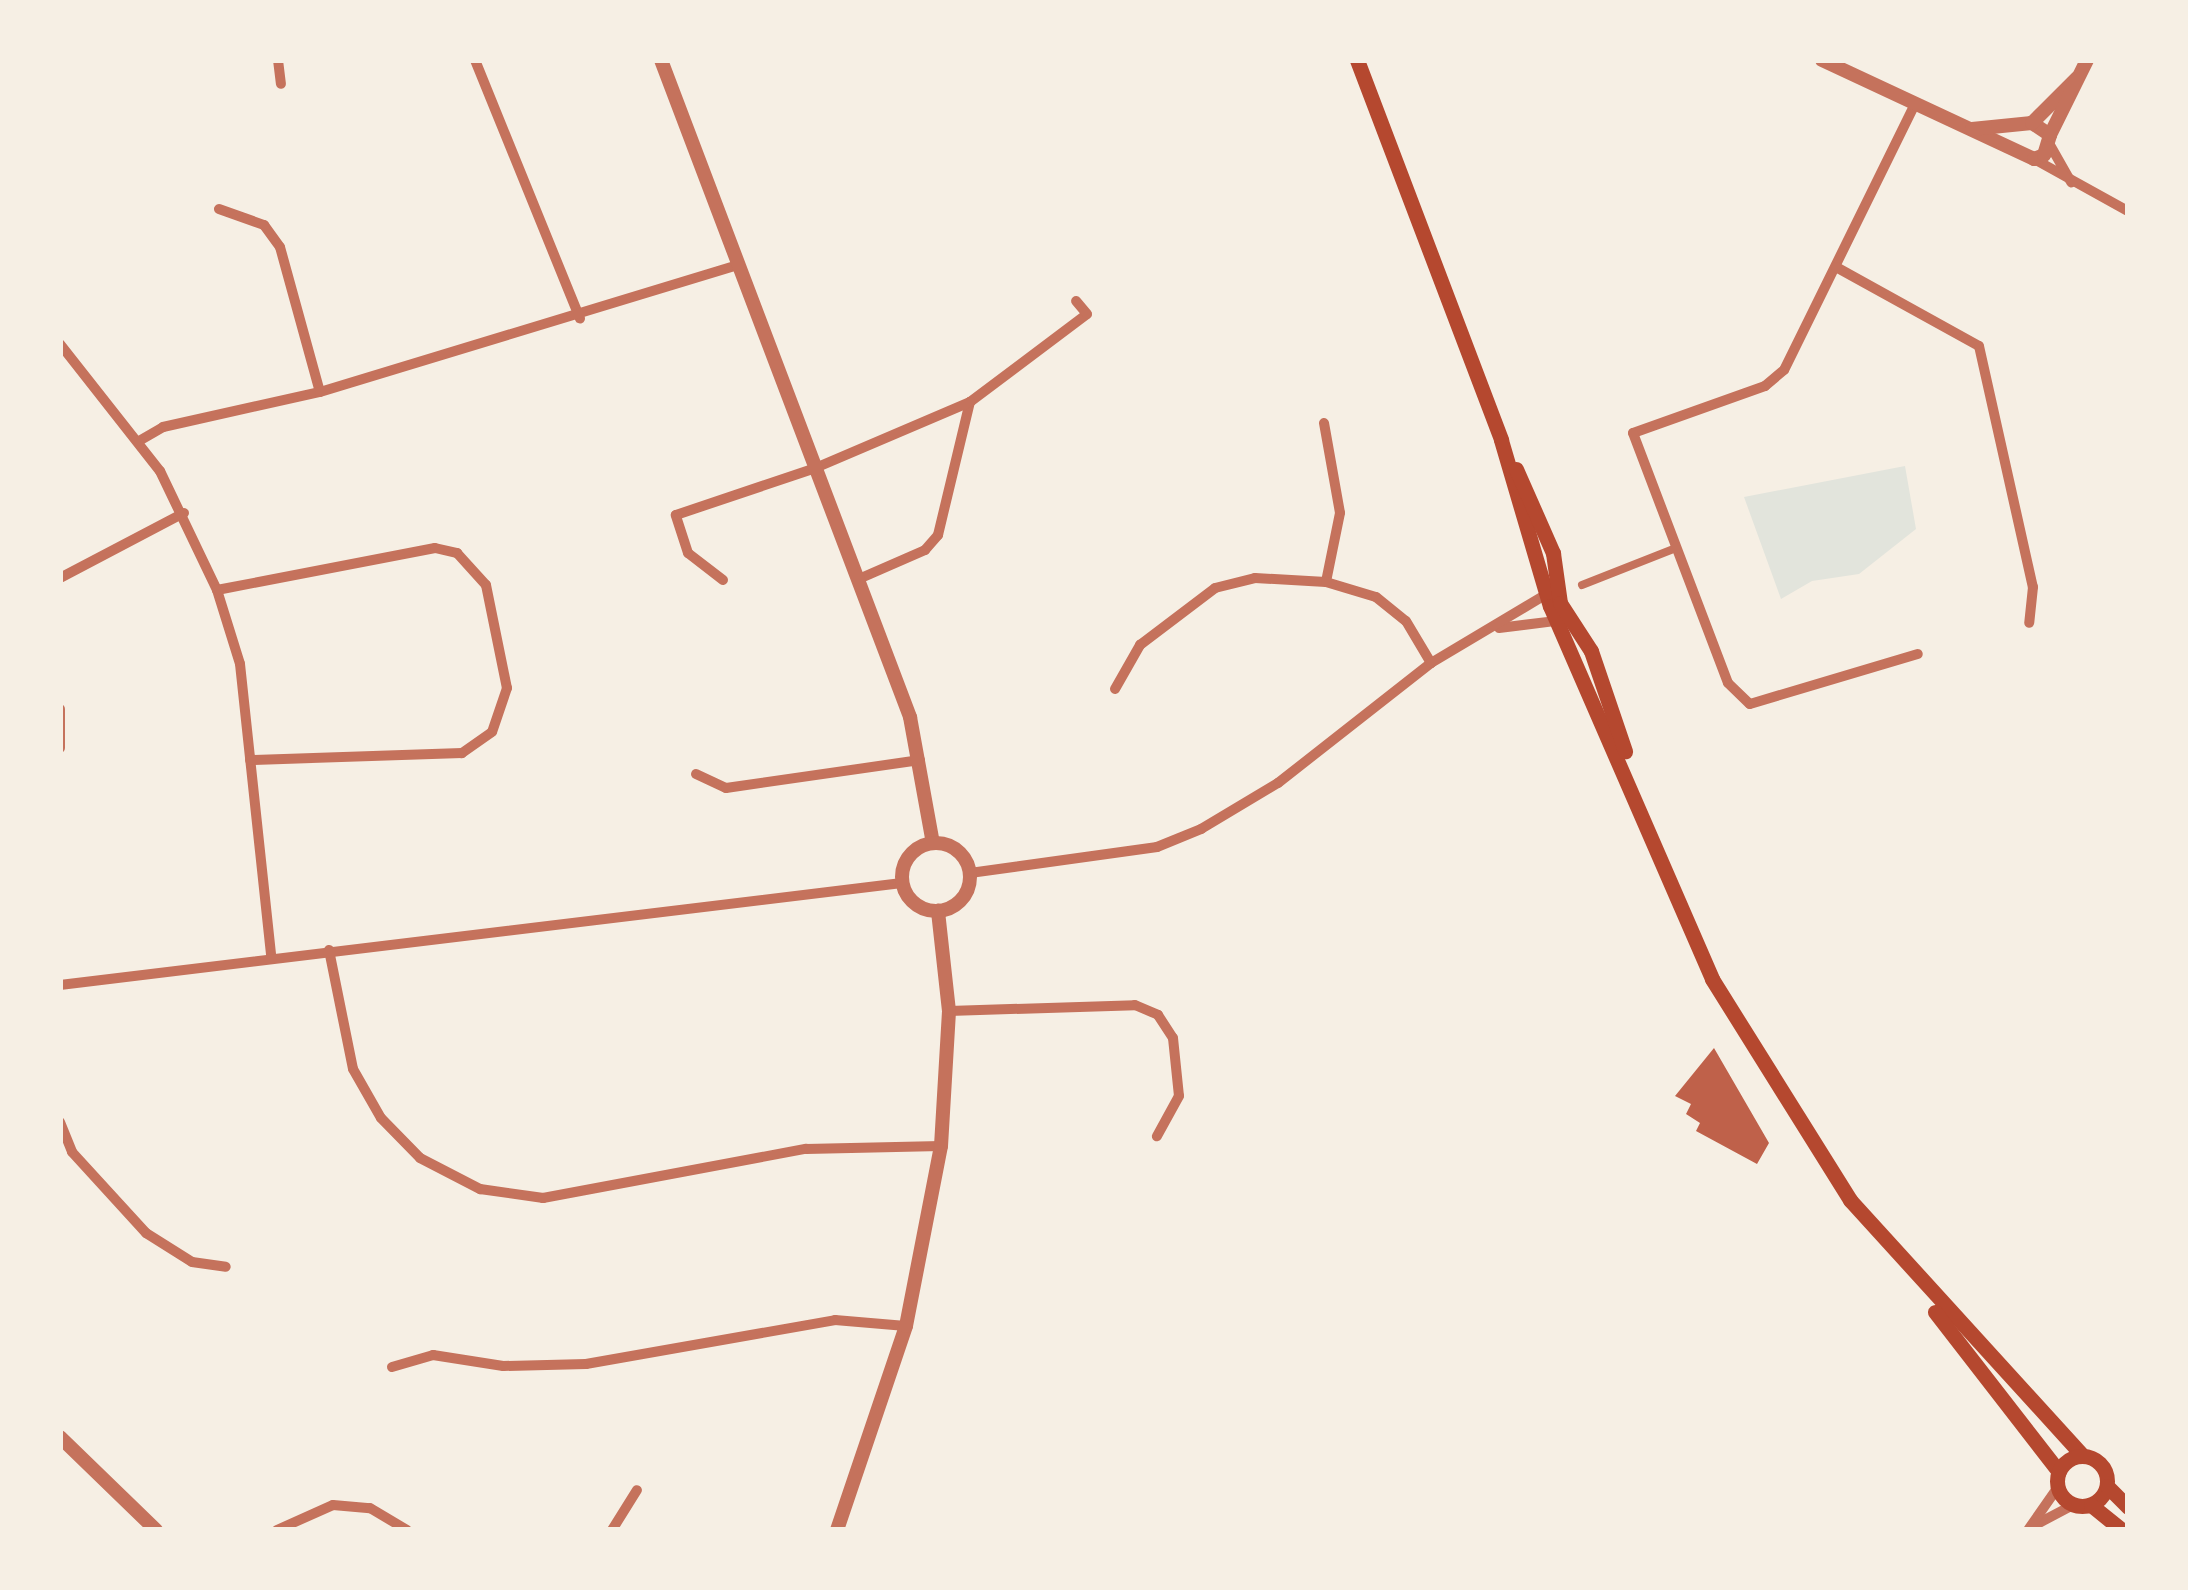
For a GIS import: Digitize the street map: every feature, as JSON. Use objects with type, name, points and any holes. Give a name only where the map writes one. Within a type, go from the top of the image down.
[{"type":"main road","points":[[1358,60],[1501,440],[1551,591],[1739,1029],[1809,1143],[2058,1480],[2082,1505],[2122,1530]]},
{"type":"main road","points":[[1903,1265],[2084,1456],[2104,1469],[2107,1486],[2128,1507]]},
{"type":"main road","points":[[2058,1480],[2084,1456]]},
{"type":"main road","points":[[2082,1505],[2107,1486]]},
{"type":"street","points":[[278,60],[281,84]]},
{"type":"street","points":[[475,60],[580,318]]},
{"type":"street","points":[[661,60],[813,469],[861,578],[920,760],[933,843]]},
{"type":"street","points":[[1822,60],[2034,159],[2072,185],[2128,211]]},
{"type":"street","points":[[2034,159],[2050,140],[2087,60]]},
{"type":"street","points":[[2018,152],[2026,126],[2077,78]]},
{"type":"street","points":[[1914,106],[1784,370],[1766,386],[1633,434],[1728,683],[1750,704],[1918,654]]},
{"type":"street","points":[[1967,129],[2026,126],[2050,140],[2072,185]]},
{"type":"street","points":[[219,208],[263,225],[280,247],[320,392]]},
{"type":"street","points":[[139,441],[163,427],[320,392],[580,318],[736,266]]},
{"type":"street","points":[[1836,266],[1979,346],[2033,586],[2029,622]]},
{"type":"street","points":[[723,580],[688,553],[676,515],[813,469],[970,402],[1087,314],[1076,301]]},
{"type":"street","points":[[60,344],[139,441],[184,513],[217,590],[240,664],[271,954]]},
{"type":"street","points":[[861,578],[925,550],[938,535],[970,402]]},
{"type":"street","points":[[1324,423],[1340,513],[1326,582]]},
{"type":"street","points":[[60,578],[184,513]]},
{"type":"street","points":[[217,590],[435,548],[457,553],[486,586],[507,688],[492,732],[462,753],[250,760]]},
{"type":"street","points":[[1582,585],[1676,548]]},
{"type":"street","points":[[1115,689],[1140,645],[1215,588],[1255,578],[1326,582],[1376,596],[1406,621],[1431,663]]},
{"type":"street","points":[[970,873],[1157,847],[1201,829],[1278,783],[1431,663],[1551,591]]},
{"type":"street","points":[[1495,628],[1564,620]]},
{"type":"street","points":[[60,710],[60,748]]},
{"type":"street","points":[[696,774],[726,788],[920,760]]},
{"type":"street","points":[[933,843],[953,847],[970,873],[958,902],[938,911],[917,906],[902,883],[907,859],[933,843]]},
{"type":"street","points":[[60,985],[271,954],[902,883]]},
{"type":"street","points":[[837,1530],[906,1326],[940,1146],[949,1011],[938,911]]},
{"type":"street","points":[[329,950],[353,1069],[381,1118],[420,1158],[480,1189],[543,1198],[806,1150],[940,1146]]},
{"type":"street","points":[[949,1011],[1135,1005],[1158,1015],[1173,1038],[1179,1096],[1157,1136]]},
{"type":"street","points":[[60,1123],[72,1152],[146,1233],[192,1262],[226,1267]]},
{"type":"street","points":[[392,1367],[433,1355],[502,1366],[586,1364],[814,1323],[906,1326]]},
{"type":"street","points":[[60,1437],[155,1530]]},
{"type":"street","points":[[2029,1530],[2058,1480]]},
{"type":"street","points":[[612,1530],[637,1490]]},
{"type":"street","points":[[278,1530],[333,1505],[370,1508],[407,1530]]},
{"type":"street","points":[[2029,1530],[2082,1505]]},
{"type":"shaded area","points":[[1905,466],[1916,529],[1859,574],[1812,581],[1781,599],[1744,497]]},
{"type":"building","points":[[1714,1048],[1769,1143],[1757,1164],[1696,1131],[1700,1123],[1686,1114],[1691,1104],[1675,1096]]}]
